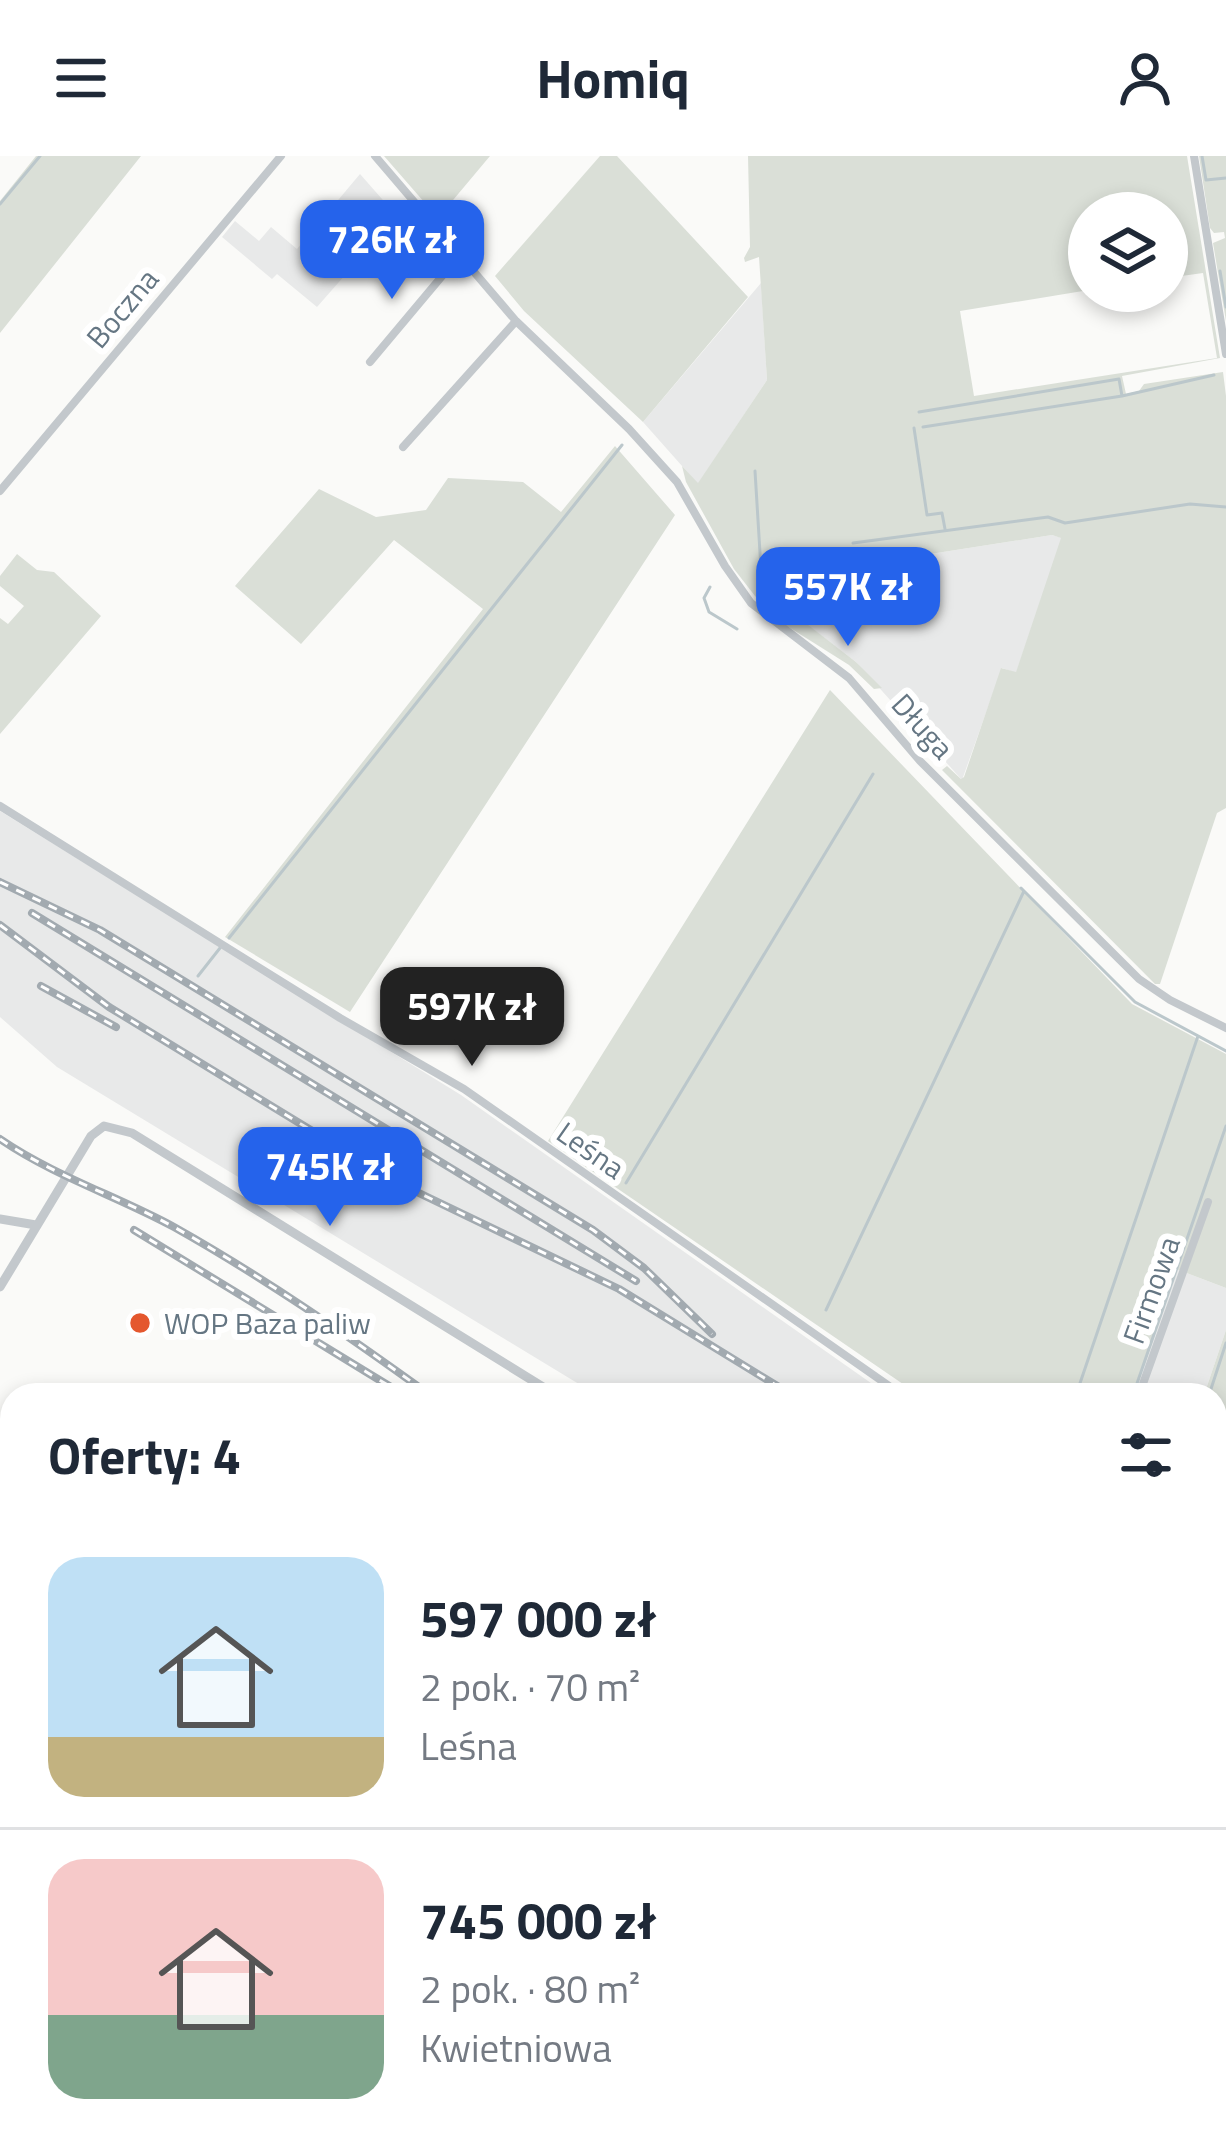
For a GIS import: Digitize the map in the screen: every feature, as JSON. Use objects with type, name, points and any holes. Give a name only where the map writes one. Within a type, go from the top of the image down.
[{"type":"street","name":"Boczna","points":[[0,491],[281,156]]},
{"type":"street","name":"Długa","points":[[375,156],[516,321],[629,428],[677,482],[752,603],[849,678],[920,761],[1139,979],[1226,1028]]},
{"type":"street","points":[[1194,156],[1226,353]]},
{"type":"street","points":[[370,362],[448,269]]},
{"type":"street","points":[[403,447],[516,321]]},
{"type":"street","name":"Leśna","points":[[0,806],[340,1018],[464,1089],[885,1383]]},
{"type":"street","points":[[0,1287],[98,1129],[110,1126],[132,1132],[537,1383]]},
{"type":"street","name":"Firmowa","points":[[1143,1383],[1208,1202]]},
{"type":"street","points":[[0,1219],[36,1225]]},
{"type":"shaded area","points":[[36,156],[141,156],[0,333],[0,201]]},
{"type":"shaded area","points":[[384,156],[490,156],[438,218]]},
{"type":"shaded area","points":[[600,156],[617,156],[748,297],[643,422],[524,311],[495,276]]},
{"type":"shaded area","points":[[748,156],[1187,156],[1220,358],[1122,376],[1126,394],[1139,391],[1144,384],[1223,372],[1226,808],[1217,813],[1160,984],[942,770],[947,766],[964,777],[1001,668],[1016,672],[1061,538],[1052,535],[784,577],[776,600],[882,688],[874,689],[849,665],[787,626],[734,569],[686,482],[682,466],[698,483],[767,380],[759,257],[745,262],[750,247]]},
{"type":"shaded area","points":[[1199,156],[1226,156],[1226,321],[1213,243],[1225,238],[1224,232],[1214,233],[1210,228]]},
{"type":"shaded area","points":[[360,174],[397,216],[317,307],[277,274],[272,279],[222,237],[235,221],[259,241],[271,227],[297,249]]},
{"type":"shaded area","points":[[761,283],[767,380],[698,484],[643,422]]},
{"type":"shaded area","points":[[615,446],[675,515],[350,1012],[225,937],[483,609],[394,540],[301,644],[235,586],[319,489],[376,517],[426,510],[448,478],[523,482],[561,512]]},
{"type":"shaded area","points":[[1052,535],[1062,538],[1016,673],[1002,668],[962,780],[856,662],[775,600],[784,577]]},
{"type":"shaded area","points":[[17,554],[37,570],[54,572],[101,616],[0,734],[0,618],[8,624],[24,606],[0,586],[0,576]]},
{"type":"shaded area","points":[[830,690],[1132,1004],[1226,1054],[1226,1288],[1176,1269],[1136,1383],[901,1383],[548,1141]]},
{"type":"shaded area","points":[[0,811],[461,1095],[871,1383],[577,1383],[57,1067],[0,1017]]},
{"type":"shaded area","points":[[1176,1269],[1226,1288],[1226,1330],[1208,1383],[1136,1383]]},
{"type":"shaded area","points":[[1226,1330],[1226,1383],[1208,1383]]},
{"type":"waterway","points":[[0,204],[40,156]]},
{"type":"waterway","points":[[1202,156],[1206,180],[1226,178]]},
{"type":"waterway","points":[[1220,271],[1226,307]]},
{"type":"waterway","points":[[919,412],[1119,379],[1122,396],[1214,375]]},
{"type":"waterway","points":[[923,427],[1122,396]]},
{"type":"waterway","points":[[914,428],[927,515],[942,513],[945,529]]},
{"type":"waterway","points":[[229,938],[622,445]]},
{"type":"waterway","points":[[755,471],[761,569]]},
{"type":"waterway","points":[[853,543],[1048,517],[1065,523],[1190,504],[1226,507]]},
{"type":"waterway","points":[[710,587],[704,598],[709,612],[737,629]]},
{"type":"waterway","points":[[626,1183],[873,774]]},
{"type":"waterway","points":[[1021,888],[1135,1002],[1226,1051]]},
{"type":"waterway","points":[[826,1310],[1024,891]]},
{"type":"waterway","points":[[198,976],[220,948]]},
{"type":"waterway","points":[[1080,1383],[1198,1036]]},
{"type":"waterway","points":[[1137,1383],[1226,1126]]},
{"type":"waterway","points":[[1213,1383],[1226,1343]]},
{"type":"railway","points":[[0,882],[100,930],[593,1230],[644,1268],[712,1334]]},
{"type":"railway","points":[[32,913],[636,1281]]},
{"type":"railway","points":[[0,925],[109,1007],[396,1182],[619,1289],[772,1383]]},
{"type":"railway","points":[[41,986],[116,1027]]},
{"type":"railway","points":[[0,1139],[207,1246],[413,1383]]},
{"type":"railway","points":[[134,1230],[384,1383]]},
{"type":"place","name":"WOP Baza paliw","points":[[140,1323]]}]
